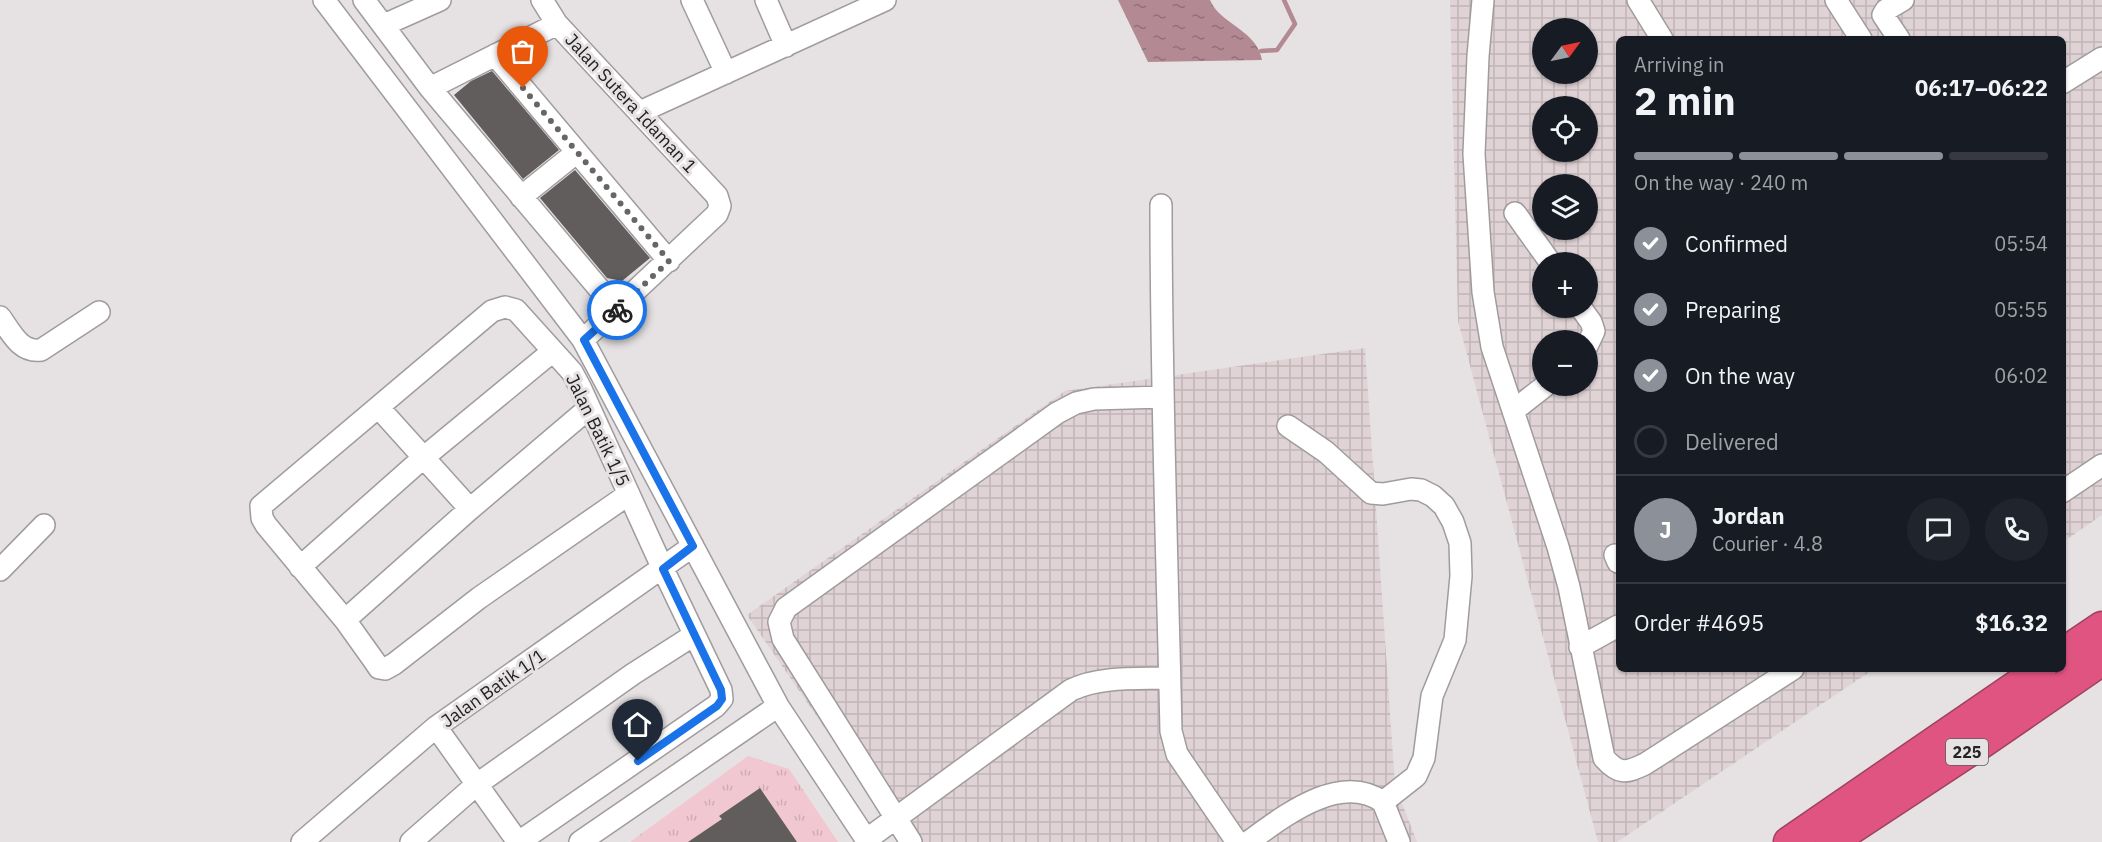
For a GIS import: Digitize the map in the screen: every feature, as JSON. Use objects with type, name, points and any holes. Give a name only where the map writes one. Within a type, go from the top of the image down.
[{"type":"highway","points":[[2066,651],[2102,627]]},
{"type":"highway","name":"225","points":[[1831,842],[2102,660]]},
{"type":"highway","name":"225","points":[[1789,842],[2037,672]]},
{"type":"street","points":[[324,0],[584,340],[778,706],[867,841],[1071,690],[1097,681],[1169,678]]},
{"type":"street","points":[[364,0],[430,88],[616,310]]},
{"type":"street","points":[[384,25],[440,0]]},
{"type":"street","name":"Jalan Sutera Idaman 1","points":[[542,0],[557,24],[717,196],[720,206],[717,214],[669,261]]},
{"type":"street","points":[[692,0],[726,73]]},
{"type":"street","points":[[766,0],[786,46]]},
{"type":"street","points":[[640,112],[786,46],[849,7],[885,0]]},
{"type":"street","points":[[1483,0],[1474,154],[1483,292],[1492,347],[1569,587],[1604,758],[1614,769],[1622,772],[1646,764],[1788,672]]},
{"type":"street","points":[[1638,0],[1660,36]]},
{"type":"street","points":[[1836,0],[1859,36]]},
{"type":"street","points":[[1897,36],[1883,15],[1886,10],[1903,0]]},
{"type":"street","points":[[430,88],[557,24]]},
{"type":"street","points":[[495,56],[669,261],[584,340]]},
{"type":"street","points":[[2066,80],[2102,58]]},
{"type":"street","points":[[521,197],[577,152]]},
{"type":"street","points":[[1161,205],[1162,397],[1171,731],[1177,754],[1237,842]]},
{"type":"street","points":[[1515,213],[1543,252]]},
{"type":"street","name":"Jalan Batik 1/5","points":[[518,842],[717,706],[722,699],[721,690],[572,372],[516,309],[505,306],[492,311],[261,506],[262,518],[266,525],[345,620],[379,668],[385,669],[478,598],[629,494]]},
{"type":"street","points":[[0,317],[24,348],[33,351],[41,350],[99,312]]},
{"type":"street","points":[[300,567],[423,458],[553,351]]},
{"type":"street","points":[[1513,411],[1532,396]]},
{"type":"street","points":[[911,842],[783,639],[779,622],[786,608],[1057,413],[1076,403],[1094,399],[1162,397]]},
{"type":"street","points":[[379,408],[470,509]]},
{"type":"street","points":[[345,620],[470,509],[589,408]]},
{"type":"street","points":[[1288,426],[1326,452],[1371,493],[1383,494],[1411,489],[1421,490],[1433,496],[1444,506],[1453,522],[1460,543],[1461,576],[1455,640],[1432,696],[1424,758],[1416,776],[1383,802]]},
{"type":"street","points":[[2066,489],[2102,465]]},
{"type":"street","points":[[0,570],[44,525]]},
{"type":"street","name":"Jalan Batik 1/1","points":[[302,842],[436,728],[693,546]]},
{"type":"street","points":[[1581,647],[1616,627]]},
{"type":"street","points":[[411,842],[476,785],[633,674],[694,635]]},
{"type":"street","points":[[580,842],[778,706]]},
{"type":"street","points":[[436,728],[518,842]]},
{"type":"street","points":[[1248,842],[1294,809],[1313,799],[1347,793],[1361,793],[1383,802],[1399,842]]},
{"type":"shaded area","points":[[1450,0],[2102,0],[2102,515],[2066,540],[2066,36],[1616,36],[1616,672],[1870,672],[1617,842],[1598,842],[1458,321]]},
{"type":"shaded area","points":[[1365,348],[1395,785],[1417,842],[903,842],[747,615],[1065,391]]},
{"type":"green space","points":[[748,756],[789,769],[838,842],[630,842]]},
{"type":"water","points":[[1118,0],[1210,0],[1218,12],[1256,44],[1262,60],[1148,62]]},
{"type":"building","points":[[492,71],[559,150],[523,179],[454,95],[471,81]]},
{"type":"building","points":[[575,170],[650,258],[622,281],[607,278],[540,198]]},
{"type":"building","points":[[760,788],[797,842],[688,842],[722,819],[719,816]]},
{"type":"waterway","points":[[1261,51],[1277,50],[1295,24],[1284,0]]},
{"type":"way so far","points":[[523,88],[669,261],[617,310]]},
{"type":"route","points":[[617,310],[584,340],[693,546],[663,569],[721,690],[722,699],[717,706],[638,761]]}]
